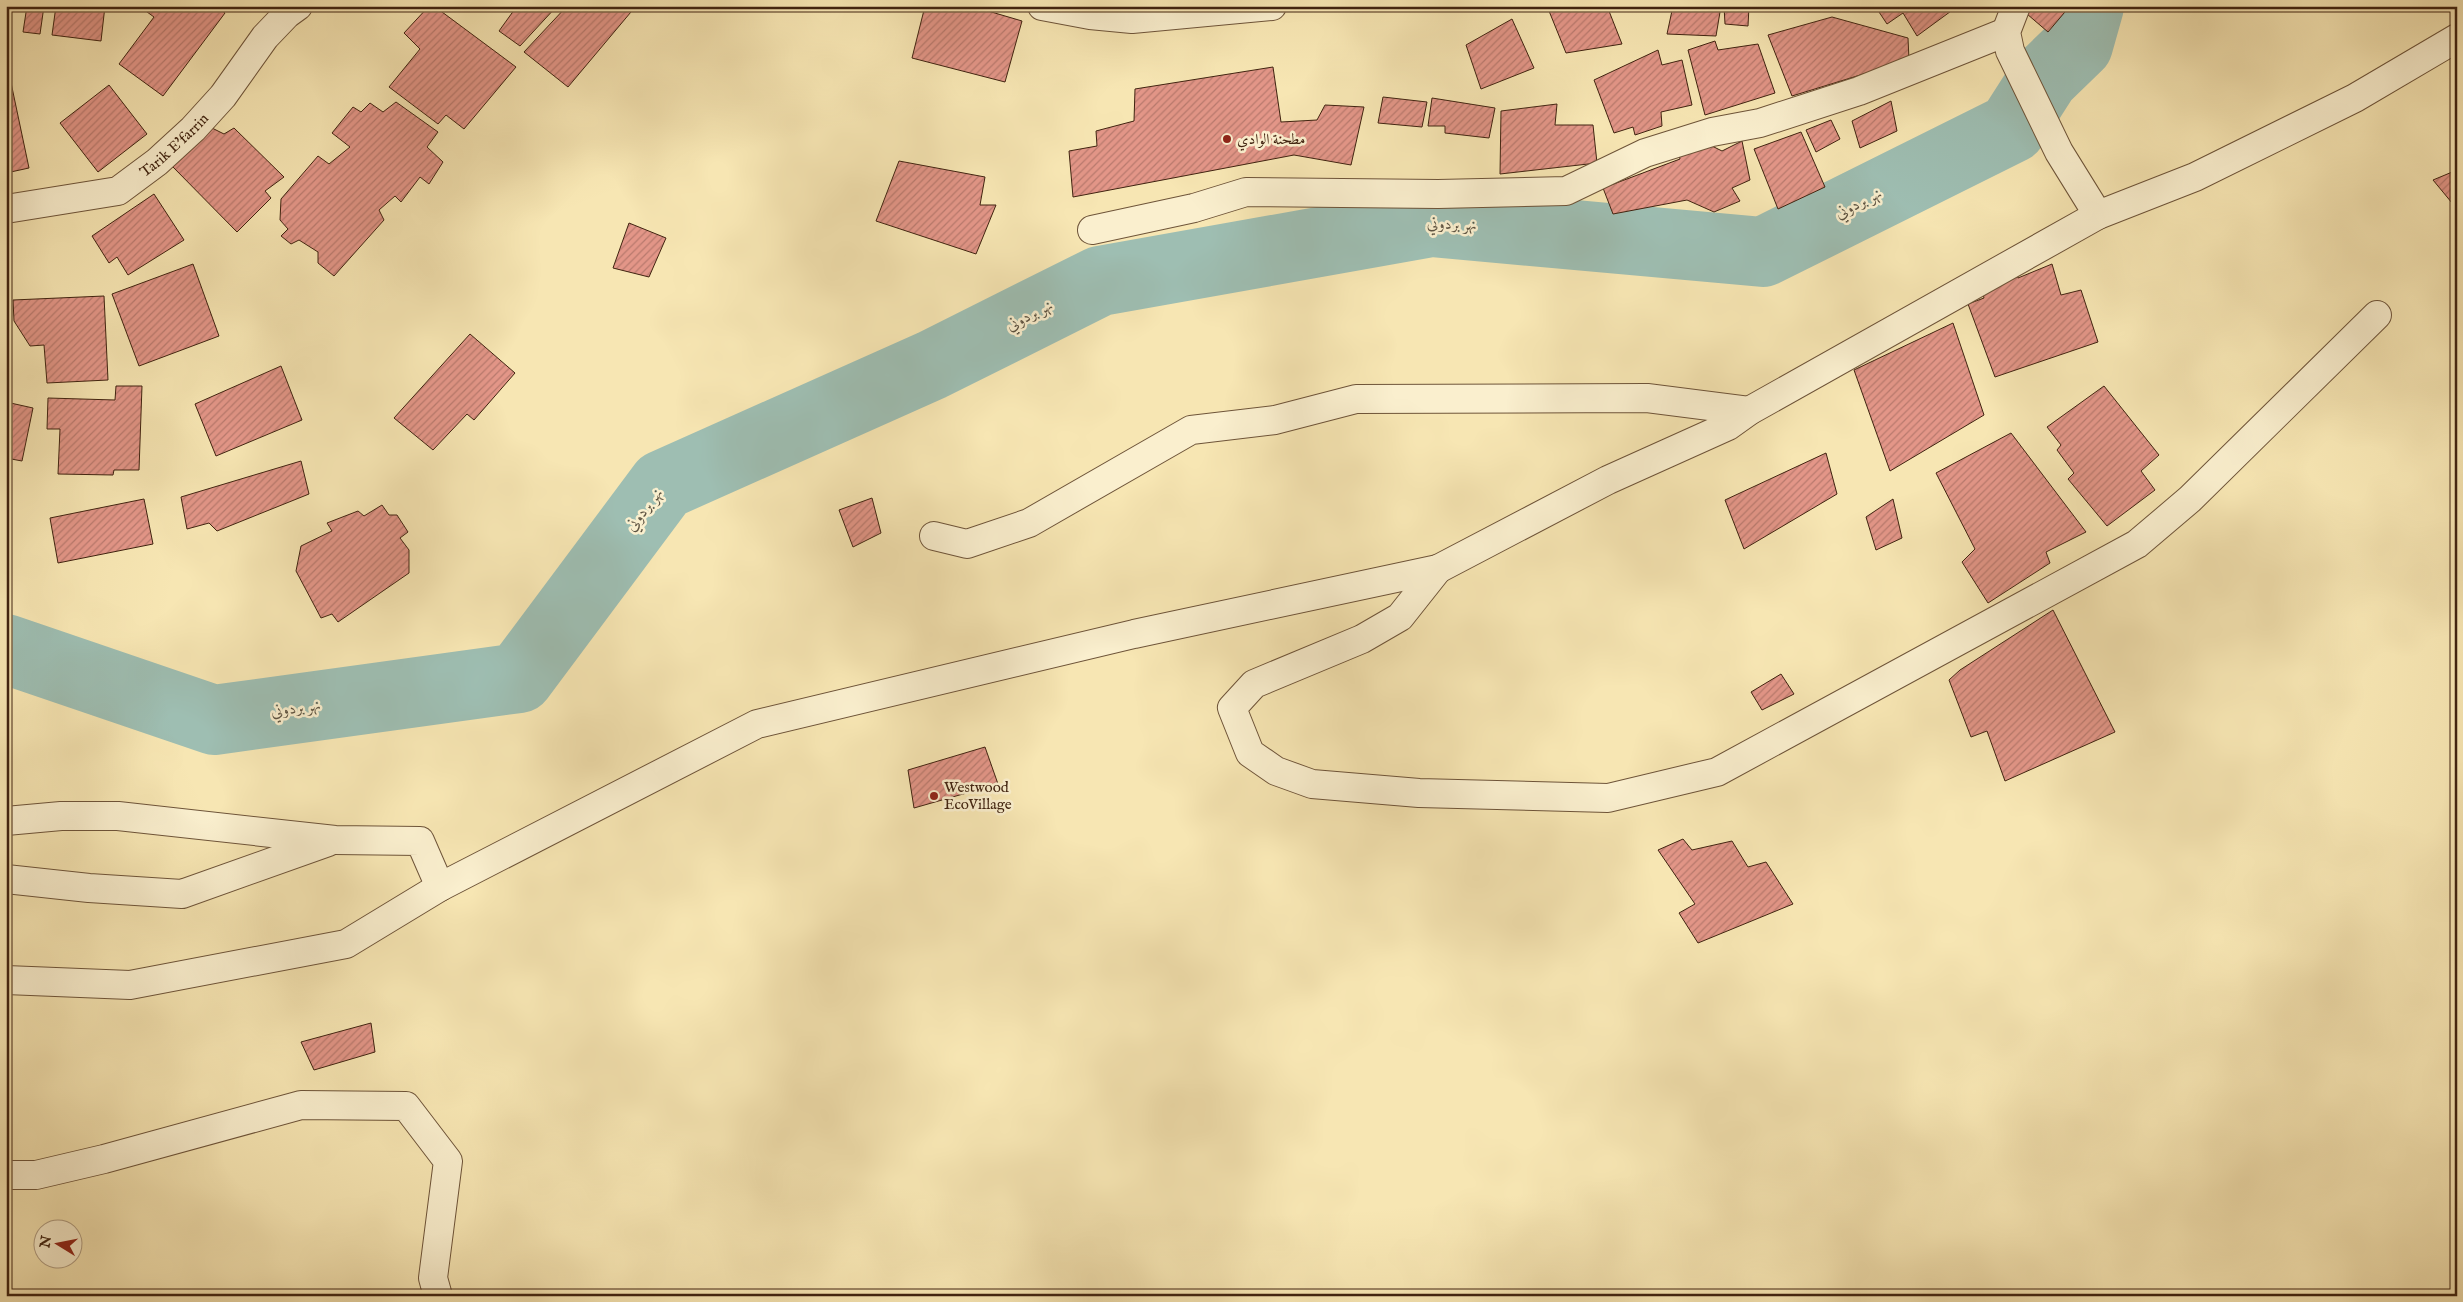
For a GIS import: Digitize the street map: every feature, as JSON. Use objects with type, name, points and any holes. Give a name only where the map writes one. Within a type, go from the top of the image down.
[{"type":"street","points":[[1042,6],[1090,16],[1132,18],[1272,6]]},
{"type":"street","points":[[2016,6],[2008,41],[2059,152],[2098,214]]},
{"type":"street","name":"Tarik E'farrin","points":[[6,209],[118,191],[157,162],[193,130],[223,96],[285,9]]},
{"type":"street","points":[[6,980],[130,985],[346,944],[440,887],[757,724],[1134,634],[1438,569],[1608,480],[1728,426],[1749,412],[2098,214],[2195,177],[2355,98],[2457,38]]},
{"type":"street","points":[[1092,230],[1194,208],[1246,192],[1438,194],[1566,191],[1645,153],[1712,132],[1760,123],[2008,41]]},
{"type":"street","points":[[1438,569],[1400,616],[1362,639],[1254,684],[1232,708],[1250,753],[1276,771],[1312,784],[1418,793],[1608,798],[1717,772],[2137,544],[2190,499],[2377,315]]},
{"type":"street","points":[[934,536],[966,544],[1029,522],[1191,430],[1274,420],[1356,399],[1647,398],[1749,412]]},
{"type":"street","points":[[6,821],[60,816],[118,816],[334,840],[420,842],[440,887]]},
{"type":"street","points":[[6,879],[89,888],[182,894],[334,840]]},
{"type":"street","points":[[6,1175],[36,1175],[84,1164],[302,1105],[406,1106],[448,1161],[438,1226],[434,1278],[438,1296]]},
{"type":"building","points":[[27,6],[44,6],[40,34],[23,32]]},
{"type":"building","points":[[56,6],[105,6],[101,41],[52,35]]},
{"type":"building","points":[[145,6],[216,6],[225,13],[163,96],[119,64],[154,17],[143,9]]},
{"type":"building","points":[[429,6],[434,6],[516,67],[464,129],[446,115],[438,124],[389,87],[420,49],[404,33]]},
{"type":"building","points":[[517,6],[557,6],[520,46],[499,31]]},
{"type":"building","points":[[567,6],[636,6],[568,87],[524,52]]},
{"type":"building","points":[[925,6],[971,6],[1022,21],[1005,82],[912,58]]},
{"type":"building","points":[[1547,6],[1607,6],[1622,44],[1566,53]]},
{"type":"building","points":[[1673,6],[1721,6],[1716,36],[1667,34]]},
{"type":"building","points":[[1724,6],[1749,6],[1748,26],[1725,24]]},
{"type":"building","points":[[1875,6],[1958,6],[1917,36],[1903,13],[1887,24]]},
{"type":"building","points":[[2032,6],[2070,6],[2048,32],[2027,14]]},
{"type":"building","points":[[1832,17],[1908,38],[1909,60],[1792,96],[1768,35]]},
{"type":"building","points":[[1512,19],[1534,68],[1481,89],[1466,45]]},
{"type":"building","points":[[1715,41],[1718,50],[1758,44],[1775,93],[1705,115],[1688,50]]},
{"type":"building","points":[[1658,50],[1662,65],[1682,60],[1692,105],[1661,112],[1662,126],[1635,135],[1633,127],[1614,133],[1594,80]]},
{"type":"building","points":[[6,59],[29,168],[6,173]]},
{"type":"building","name":"مطحنة الوادي","points":[[1273,67],[1281,122],[1317,120],[1325,105],[1364,107],[1351,165],[1294,155],[1073,197],[1069,151],[1097,146],[1096,131],[1134,121],[1135,89]]},
{"type":"building","points":[[109,85],[147,134],[98,172],[60,123]]},
{"type":"building","points":[[1383,97],[1427,102],[1422,127],[1378,123]]},
{"type":"building","points":[[1432,98],[1495,108],[1489,138],[1445,133],[1445,126],[1428,126]]},
{"type":"building","points":[[1891,101],[1897,131],[1860,148],[1852,121]]},
{"type":"building","points":[[396,102],[438,132],[427,147],[443,162],[429,184],[420,177],[401,202],[395,196],[379,210],[384,220],[334,276],[318,263],[318,252],[299,240],[291,244],[281,236],[288,229],[280,220],[281,199],[318,156],[329,164],[350,147],[332,133],[353,107],[361,112],[370,103],[383,112]]},
{"type":"building","points":[[1557,104],[1555,125],[1593,125],[1597,163],[1500,174],[1501,111]]},
{"type":"building","points":[[1831,120],[1840,139],[1816,152],[1806,130]]},
{"type":"building","points":[[210,127],[224,134],[234,128],[284,177],[265,191],[271,198],[237,232],[172,166]]},
{"type":"building","points":[[1801,132],[1825,187],[1778,209],[1754,149]]},
{"type":"building","points":[[1742,141],[1750,180],[1732,188],[1740,201],[1714,212],[1687,200],[1613,214],[1603,188],[1680,159],[1678,151],[1708,144],[1722,151]]},
{"type":"building","points":[[899,161],[985,177],[980,205],[996,205],[976,254],[876,221]]},
{"type":"building","points":[[2457,170],[2457,209],[2433,180]]},
{"type":"building","points":[[154,194],[184,240],[128,275],[117,257],[109,263],[92,236]]},
{"type":"building","points":[[629,223],[666,238],[649,277],[613,268]]},
{"type":"building","points":[[193,264],[219,336],[139,366],[112,294]]},
{"type":"building","points":[[2052,264],[2061,295],[2081,290],[2098,342],[1995,377],[1968,304],[1984,298],[1980,284],[2016,267],[2018,278]]},
{"type":"building","points":[[104,296],[108,380],[47,383],[44,345],[30,346],[14,321],[13,300]]},
{"type":"building","points":[[1953,323],[1984,415],[1890,471],[1854,370]]},
{"type":"building","points":[[470,334],[515,373],[474,420],[467,414],[433,450],[394,418]]},
{"type":"building","points":[[281,366],[302,420],[216,456],[195,404]]},
{"type":"building","points":[[116,386],[142,386],[139,470],[114,470],[113,475],[58,474],[60,429],[47,429],[48,398],[115,400]]},
{"type":"building","points":[[2104,386],[2159,455],[2141,471],[2155,490],[2107,526],[2068,479],[2074,473],[2057,450],[2061,445],[2047,427]]},
{"type":"building","points":[[6,402],[33,408],[22,461],[6,458]]},
{"type":"building","points":[[2011,433],[2086,532],[2046,552],[2050,563],[1988,603],[1962,562],[1975,549],[1936,473]]},
{"type":"building","points":[[1826,453],[1837,494],[1744,549],[1725,500]]},
{"type":"building","points":[[301,461],[309,494],[217,531],[209,523],[187,529],[181,497]]},
{"type":"building","points":[[872,498],[881,533],[853,547],[839,510]]},
{"type":"building","points":[[144,499],[153,544],[58,563],[50,518]]},
{"type":"building","points":[[1893,499],[1902,538],[1876,550],[1866,517]]},
{"type":"building","points":[[382,505],[389,515],[397,515],[408,532],[400,538],[409,550],[409,573],[338,622],[332,614],[321,618],[296,571],[301,546],[332,531],[327,523],[358,511],[364,516]]},
{"type":"building","points":[[2053,610],[2115,732],[2005,781],[1987,731],[1971,737],[1949,680],[1960,670]]},
{"type":"building","points":[[1781,674],[1794,694],[1762,710],[1751,692]]},
{"type":"building","points":[[985,747],[998,784],[914,808],[908,770]]},
{"type":"building","points":[[1683,839],[1692,850],[1732,841],[1748,867],[1766,862],[1793,904],[1698,943],[1679,913],[1695,904],[1658,850]]},
{"type":"building","points":[[371,1023],[375,1052],[314,1070],[301,1042]]},
{"type":"waterway","name":"نهر بردوني","points":[[6,649],[214,720],[519,678],[663,485],[932,365],[1100,281],[1431,222],[1763,252],[2012,128],[2044,78],[2078,45],[2089,6]]},
{"type":"place","name":"مطحنة الوادي","points":[[1227,139]]},
{"type":"place","name":"Westwood EcoVillage","points":[[934,796]]}]
